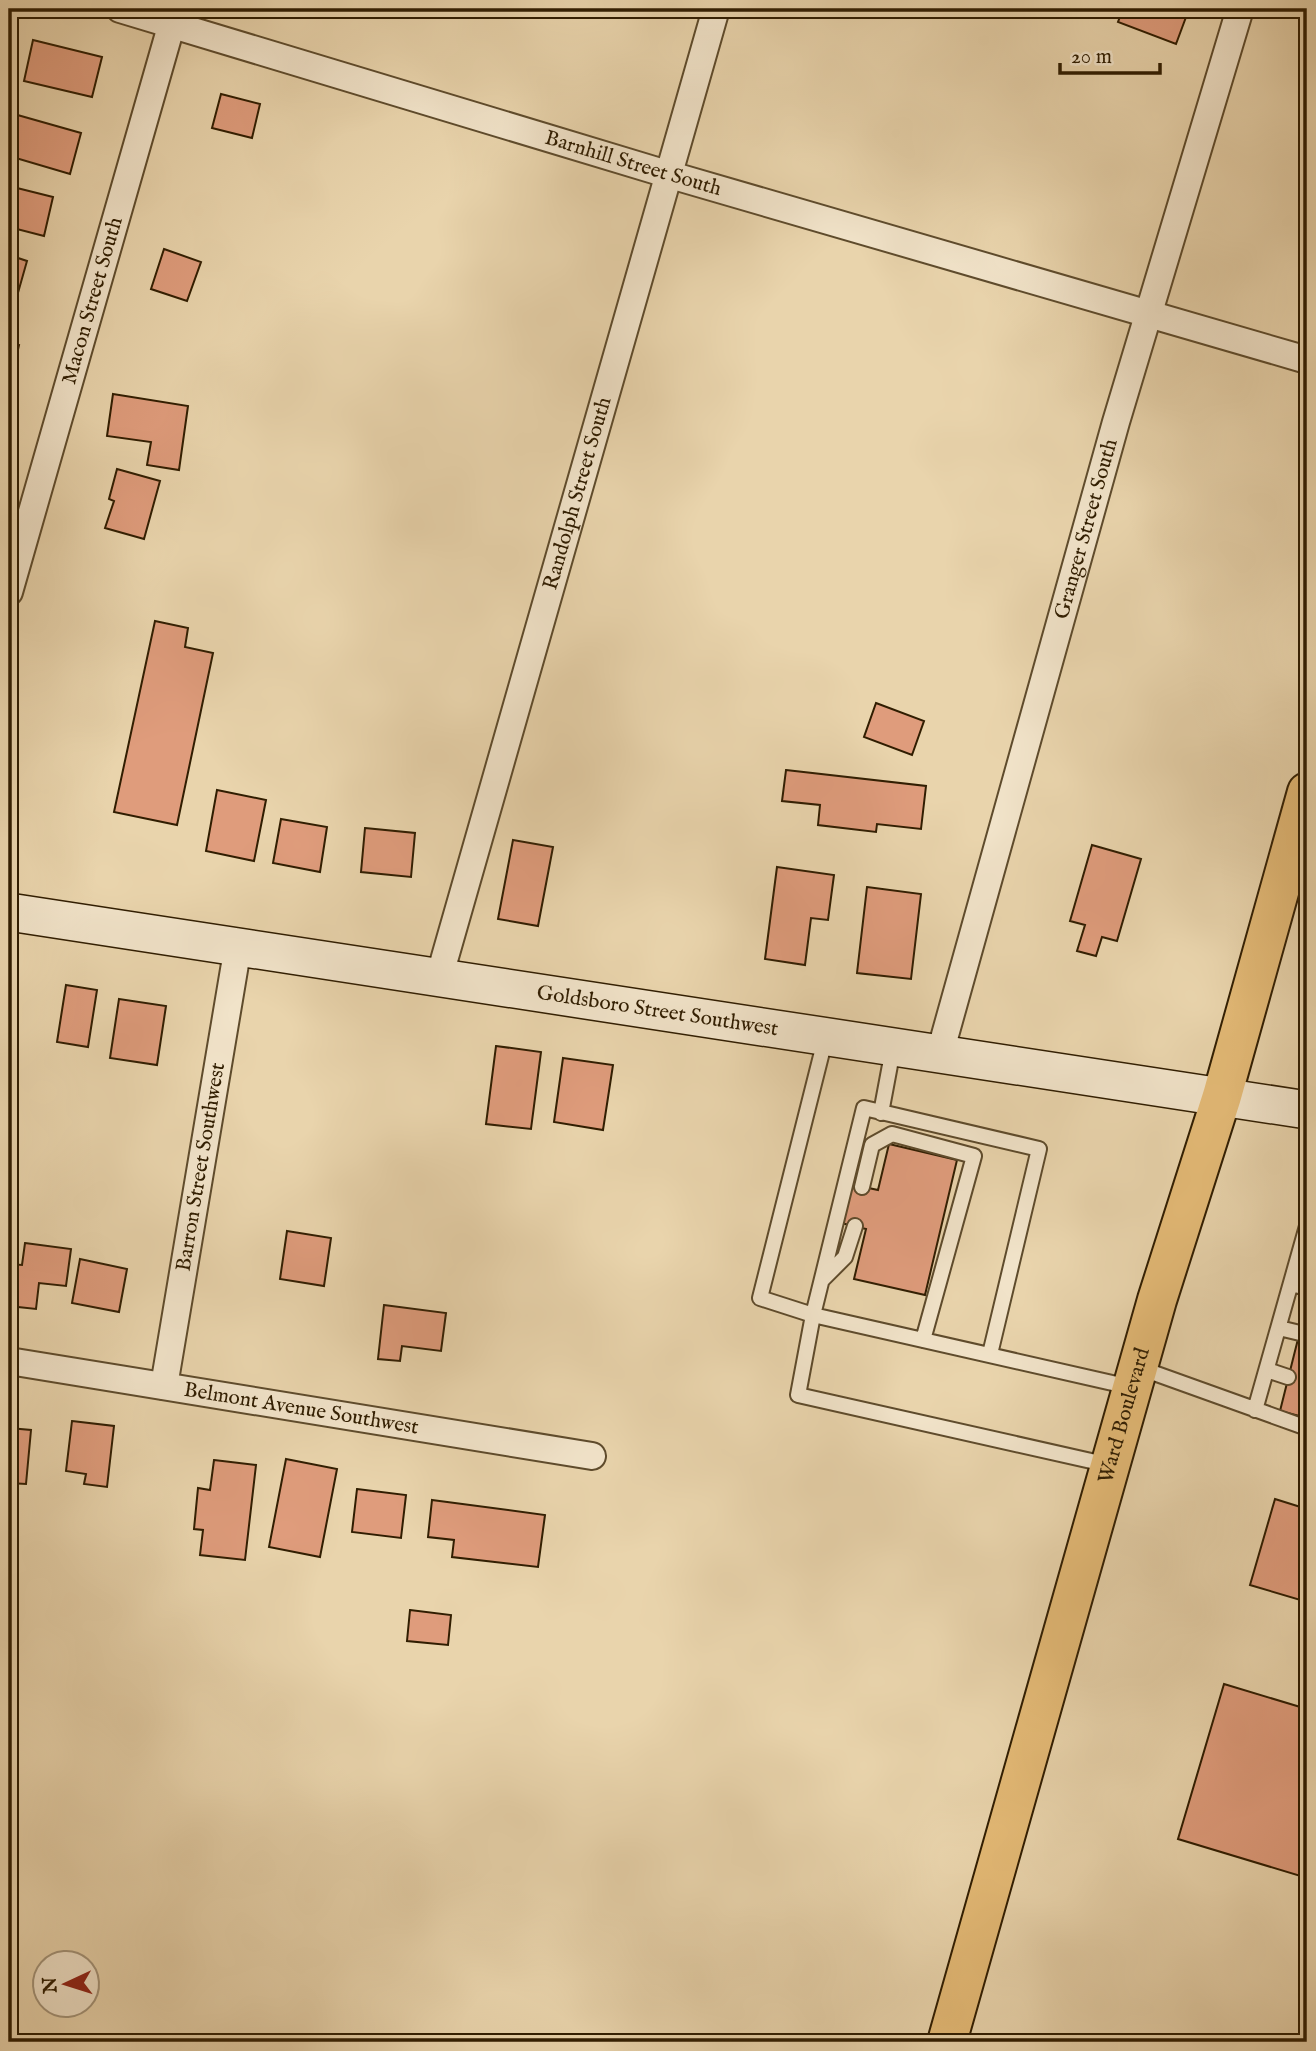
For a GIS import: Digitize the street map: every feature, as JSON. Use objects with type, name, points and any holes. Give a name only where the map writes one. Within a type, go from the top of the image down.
[{"type":"main road","name":"Ward Boulevard","points":[[947,2042],[1157,1300],[1222,1096],[1307,792]]},
{"type":"street","name":"Barnhill Street South","points":[[120,9],[174,16],[667,174],[1307,360]]},
{"type":"street","name":"Randolph Street South","points":[[439,978],[716,9]]},
{"type":"street","name":"Granger Street South","points":[[940,1053],[1116,422],[1240,9]]},
{"type":"street","name":"Macon Street South","points":[[9,592],[174,16]]},
{"type":"street","name":"Goldsboro Street Southwest","points":[[9,912],[1307,1110]]},
{"type":"street","name":"Barron Street Southwest","points":[[164,1386],[238,946]]},
{"type":"street","name":"Belmont Avenue Southwest","points":[[9,1361],[592,1456]]},
{"type":"lane","points":[[826,1036],[760,1298],[813,1315],[923,1340],[1135,1378],[1255,1410],[1307,1428]]},
{"type":"lane","points":[[881,1113],[894,1046]]},
{"type":"lane","points":[[990,1354],[1039,1149],[864,1108],[813,1315],[798,1395],[1110,1466]]},
{"type":"lane","points":[[862,1187],[872,1145],[892,1135],[974,1156],[923,1340]]},
{"type":"lane","points":[[821,1281],[845,1257],[855,1226]]},
{"type":"lane","points":[[1255,1410],[1305,1243],[1307,1226]]},
{"type":"lane","points":[[1291,1284],[1307,1288]]},
{"type":"lane","points":[[1279,1328],[1300,1333]]},
{"type":"lane","points":[[1267,1370],[1288,1377]]},
{"type":"building","points":[[1123,9],[1189,9],[1176,44],[1118,22]]},
{"type":"building","points":[[33,40],[102,57],[92,97],[24,81]]},
{"type":"building","points":[[221,94],[260,104],[252,138],[212,128]]},
{"type":"building","points":[[14,114],[81,133],[70,174],[9,156],[9,132]]},
{"type":"building","points":[[9,186],[53,197],[44,236],[9,227]]},
{"type":"building","points":[[164,249],[201,262],[187,301],[151,289]]},
{"type":"building","points":[[9,255],[27,261],[10,321],[9,321]]},
{"type":"building","points":[[9,343],[19,345],[10,385],[9,384]]},
{"type":"building","points":[[113,394],[188,406],[179,470],[147,465],[151,442],[107,436]]},
{"type":"building","points":[[117,469],[160,481],[144,539],[105,528],[114,501],[109,499]]},
{"type":"building","points":[[155,621],[188,628],[185,647],[213,653],[177,825],[114,812]]},
{"type":"building","points":[[876,703],[924,721],[912,755],[864,737]]},
{"type":"building","points":[[786,770],[926,786],[921,829],[877,824],[876,832],[818,825],[820,805],[782,801]]},
{"type":"building","points":[[217,790],[266,800],[254,861],[206,851]]},
{"type":"building","points":[[281,819],[327,827],[320,872],[273,863]]},
{"type":"building","points":[[365,828],[415,833],[411,877],[361,872]]},
{"type":"building","points":[[513,840],[553,847],[538,926],[498,919]]},
{"type":"building","points":[[1092,845],[1141,859],[1117,941],[1102,937],[1096,956],[1077,951],[1085,925],[1070,921]]},
{"type":"building","points":[[777,867],[834,875],[828,920],[811,918],[805,965],[765,959]]},
{"type":"building","points":[[867,887],[921,894],[911,979],[857,973]]},
{"type":"building","points":[[66,985],[97,990],[88,1047],[57,1042]]},
{"type":"building","points":[[119,999],[166,1006],[157,1065],[110,1058]]},
{"type":"building","points":[[496,1046],[541,1052],[531,1129],[486,1124]]},
{"type":"building","points":[[563,1058],[613,1065],[603,1130],[554,1122]]},
{"type":"building","points":[[889,1144],[957,1160],[925,1295],[854,1279],[866,1229],[841,1223],[850,1184],[878,1190]]},
{"type":"building","points":[[287,1231],[331,1238],[324,1286],[280,1279]]},
{"type":"building","points":[[25,1243],[71,1249],[66,1286],[39,1283],[36,1309],[9,1306],[9,1264],[22,1265]]},
{"type":"building","points":[[80,1259],[127,1269],[119,1312],[72,1303]]},
{"type":"building","points":[[1307,1303],[1307,1418],[1280,1411]]},
{"type":"building","points":[[384,1305],[446,1313],[441,1351],[402,1346],[400,1361],[378,1359]]},
{"type":"building","points":[[72,1421],[114,1426],[107,1487],[84,1484],[86,1474],[66,1471]]},
{"type":"building","points":[[9,1428],[31,1430],[26,1484],[9,1483]]},
{"type":"building","points":[[286,1459],[337,1469],[320,1557],[269,1547]]},
{"type":"building","points":[[214,1460],[256,1465],[245,1560],[200,1555],[203,1530],[194,1529],[198,1488],[210,1490]]},
{"type":"building","points":[[357,1489],[406,1495],[401,1538],[352,1532]]},
{"type":"building","points":[[1275,1499],[1307,1509],[1307,1602],[1250,1585]]},
{"type":"building","points":[[432,1500],[545,1515],[538,1567],[452,1557],[454,1540],[428,1537]]},
{"type":"building","points":[[410,1610],[451,1615],[448,1645],[407,1641]]},
{"type":"building","points":[[1224,1684],[1307,1709],[1307,1878],[1178,1839]]}]
